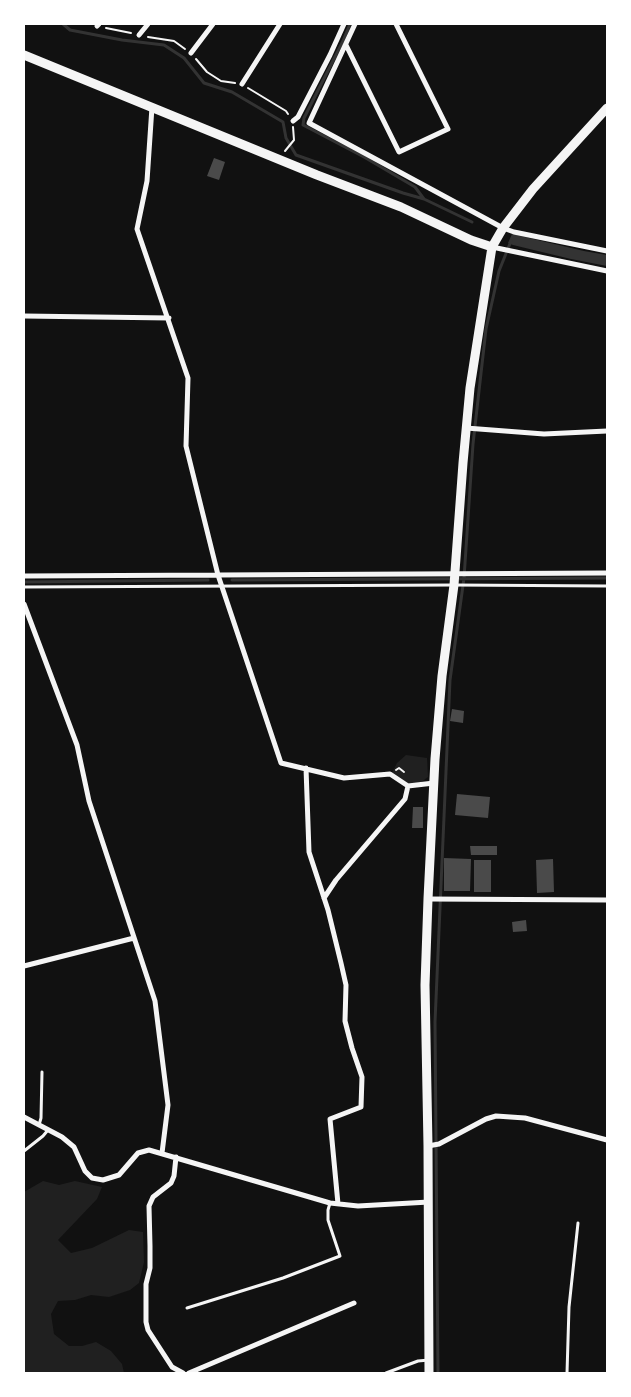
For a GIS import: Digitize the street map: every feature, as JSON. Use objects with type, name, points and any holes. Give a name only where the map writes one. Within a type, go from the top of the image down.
[{"type":"main road","points":[[24,55],[401,207],[471,240],[492,247]]},
{"type":"main road","points":[[429,1373],[429,1202],[425,985],[428,899],[442,676],[455,579],[470,388],[492,247],[503,228],[533,189],[607,108]]},
{"type":"street","points":[[140,35],[148,24]]},
{"type":"street","points":[[191,54],[213,24]]},
{"type":"street","points":[[242,84],[280,24]]},
{"type":"street","points":[[293,121],[298,117],[344,24]]},
{"type":"street","points":[[355,24],[309,123],[503,228],[514,232],[607,251]]},
{"type":"street","points":[[346,45],[399,152],[448,129],[396,24]]},
{"type":"street","points":[[152,107],[147,181],[137,229],[188,378],[186,446],[218,575],[281,762],[344,778],[390,774],[408,786],[434,783]]},
{"type":"street","points":[[492,247],[607,271]]},
{"type":"street","points":[[24,316],[168,318]]},
{"type":"street","points":[[466,428],[544,434],[607,432]]},
{"type":"street","points":[[24,576],[218,575],[455,579],[607,573]]},
{"type":"street","points":[[24,604],[77,745],[89,801],[155,1001],[168,1105],[162,1153]]},
{"type":"street","points":[[306,768],[309,852],[324,898],[346,985],[345,1021],[362,1078],[361,1108],[330,1118],[338,1204]]},
{"type":"street","points":[[324,898],[336,880],[405,799],[408,786]]},
{"type":"street","points":[[428,899],[607,900]]},
{"type":"street","points":[[24,966],[134,938]]},
{"type":"street","points":[[428,1146],[439,1144],[486,1119],[496,1116],[525,1118],[607,1140]]},
{"type":"street","points":[[24,1117],[62,1137],[74,1147],[85,1171],[92,1178],[104,1180],[118,1175],[138,1153],[149,1150],[338,1204],[358,1206],[429,1202]]},
{"type":"street","points":[[176,1157],[174,1176],[171,1183],[153,1197],[149,1206],[150,1268],[146,1284],[146,1322],[148,1330],[172,1367],[183,1373]]},
{"type":"street","points":[[189,1373],[354,1303]]},
{"type":"lane","points":[[24,587],[222,587],[455,579],[607,586]]},
{"type":"lane","points":[[39,1125],[41,1118],[42,1072]]},
{"type":"lane","points":[[24,1151],[48,1130]]},
{"type":"lane","points":[[187,1308],[283,1278],[340,1256],[328,1220],[330,1202]]},
{"type":"lane","points":[[567,1373],[569,1307],[578,1223]]},
{"type":"lane","points":[[386,1373],[418,1361],[429,1360]]},
{"type":"path","points":[[98,25],[174,41],[191,54],[207,72],[221,81],[242,84],[286,111],[293,121],[294,140],[278,159]]},
{"type":"shaded area","points":[[512,234],[607,255],[607,266],[513,245],[508,243]]},
{"type":"shaded area","points":[[406,755],[427,758],[428,777],[420,783],[409,784],[392,773],[397,763]]},
{"type":"shaded area","points":[[43,1181],[59,1185],[75,1181],[102,1187],[97,1199],[58,1240],[71,1253],[92,1248],[129,1230],[143,1232],[144,1262],[139,1283],[130,1290],[109,1297],[91,1295],[75,1300],[58,1301],[51,1314],[54,1334],[69,1346],[82,1346],[96,1342],[111,1351],[122,1364],[124,1373],[24,1373],[24,1192]]},
{"type":"building","points":[[214,158],[225,162],[219,180],[207,176]]},
{"type":"building","points":[[452,709],[464,711],[463,723],[450,721]]},
{"type":"building","points":[[457,794],[490,797],[488,818],[455,815]]},
{"type":"building","points":[[413,807],[423,807],[423,828],[412,828]]},
{"type":"building","points":[[470,846],[497,846],[497,855],[471,855]]},
{"type":"building","points":[[444,858],[471,859],[470,891],[444,891]]},
{"type":"building","points":[[553,859],[554,892],[537,893],[536,860]]},
{"type":"building","points":[[474,860],[491,860],[491,892],[474,892]]},
{"type":"building","points":[[526,920],[527,931],[513,932],[512,922]]},
{"type":"waterway","points":[[63,24],[70,30],[122,40],[164,45],[184,58],[204,83],[232,92],[283,122],[286,138],[296,155],[424,199],[472,222]]},
{"type":"waterway","points":[[350,24],[304,118],[303,125],[364,157],[415,187],[424,199]]},
{"type":"waterway","points":[[438,1373],[435,1022],[450,680],[464,578],[473,444],[486,329],[499,271],[511,241]]},
{"type":"waterway","points":[[232,580],[607,578]]},
{"type":"waterway","points":[[24,582],[208,580]]}]
